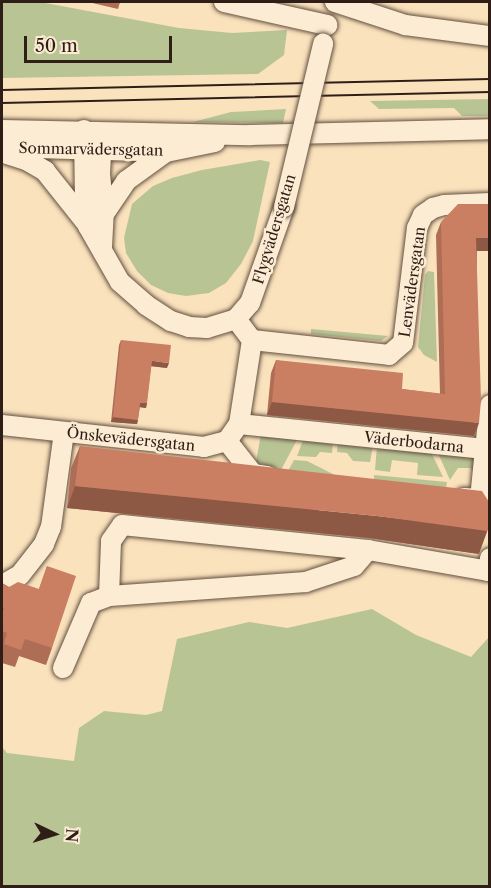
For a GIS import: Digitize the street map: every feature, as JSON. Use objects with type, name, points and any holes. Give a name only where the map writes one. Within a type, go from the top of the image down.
[{"type":"street","points":[[224,2],[325,35]]},
{"type":"street","points":[[334,2],[405,25],[489,36]]},
{"type":"street","name":"Flygvädersgatan","points":[[236,319],[254,294],[284,207],[334,2]]},
{"type":"street","name":"Sommarvädersgatan","points":[[2,147],[93,140],[489,129]]},
{"type":"street","name":"Sommarvädersgatan","points":[[2,130],[93,140],[166,152],[250,135]]},
{"type":"street","points":[[93,140],[100,174],[104,214],[102,247]]},
{"type":"street","points":[[88,226],[85,203],[93,140]]},
{"type":"street","points":[[2,152],[28,160],[45,171],[88,226],[120,282],[146,305],[171,321],[189,327],[207,328],[236,319],[252,340],[239,424],[227,441],[253,474],[291,478]]},
{"type":"street","points":[[104,214],[126,181],[166,152]]},
{"type":"street","name":"Lenvädersgatan","points":[[252,340],[370,354],[388,355],[396,351],[403,343],[405,334],[417,228],[423,215],[433,208],[444,205],[489,203]]},
{"type":"street","points":[[485,449],[489,405]]},
{"type":"street","name":"Väderbodarna","points":[[239,424],[485,449],[485,500]]},
{"type":"street","name":"Önskevädersgatan","points":[[2,425],[204,447],[227,441]]},
{"type":"street","points":[[2,592],[6,583],[20,575],[44,544],[51,527],[64,432]]},
{"type":"street","points":[[444,496],[485,500],[489,517]]},
{"type":"street","points":[[109,596],[111,541],[122,525],[368,550],[488,571],[489,558]]},
{"type":"street","points":[[63,668],[91,603],[109,596],[306,582],[337,574],[354,566],[368,550]]},
{"type":"green space","points":[[2,2],[40,2],[179,28],[232,33],[287,30],[284,55],[258,74],[2,78]]},
{"type":"green space","points":[[489,99],[489,116],[462,116],[454,108],[379,109],[370,101]]},
{"type":"green space","points":[[286,109],[283,123],[193,122],[231,112]]},
{"type":"green space","points":[[260,160],[270,162],[253,241],[241,264],[226,283],[209,293],[186,296],[168,293],[151,285],[137,271],[126,253],[124,238],[132,204],[153,186],[172,178],[202,170]]},
{"type":"green space","points":[[428,271],[434,272],[437,362],[424,355],[418,347],[425,275]]},
{"type":"green space","points":[[311,329],[388,336],[381,341],[311,334]]},
{"type":"green space","points":[[261,434],[299,436],[281,470],[256,462]]},
{"type":"green space","points":[[304,438],[333,441],[332,453],[320,452],[316,457],[297,456]]},
{"type":"green space","points":[[338,442],[373,445],[370,462],[353,461],[347,453],[337,452]]},
{"type":"green space","points":[[377,446],[431,452],[443,477],[417,475],[418,463],[392,460],[390,472],[375,470]]},
{"type":"green space","points":[[437,451],[476,454],[475,475],[471,483],[474,472],[470,468],[458,468],[450,480]]},
{"type":"green space","points":[[294,460],[307,461],[335,475],[288,471]]},
{"type":"green space","points":[[374,475],[447,482],[446,488],[374,481]]},
{"type":"green space","points":[[372,609],[416,635],[471,657],[489,637],[489,886],[2,886],[2,747],[7,753],[74,761],[79,728],[104,711],[146,715],[162,711],[177,639],[249,622],[287,628]]},
{"type":"building","points":[[458,204],[489,204],[489,238],[476,238],[481,400],[479,423],[272,402],[276,360],[403,373],[402,389],[445,394],[441,222]]},
{"type":"building","points":[[121,340],[171,345],[169,363],[152,361],[147,403],[140,403],[138,420],[113,417]]},
{"type":"building","points":[[80,446],[482,491],[489,502],[488,529],[487,531],[377,516],[75,486]]},
{"type":"building","points":[[47,566],[76,576],[52,648],[25,639],[21,650],[4,644],[7,633],[2,631],[4,608],[2,608],[2,583],[9,587],[18,582],[39,589]]},
{"type":"tram line","points":[[2,90],[490,79]]},
{"type":"tram line","points":[[2,103],[490,92]]}]
